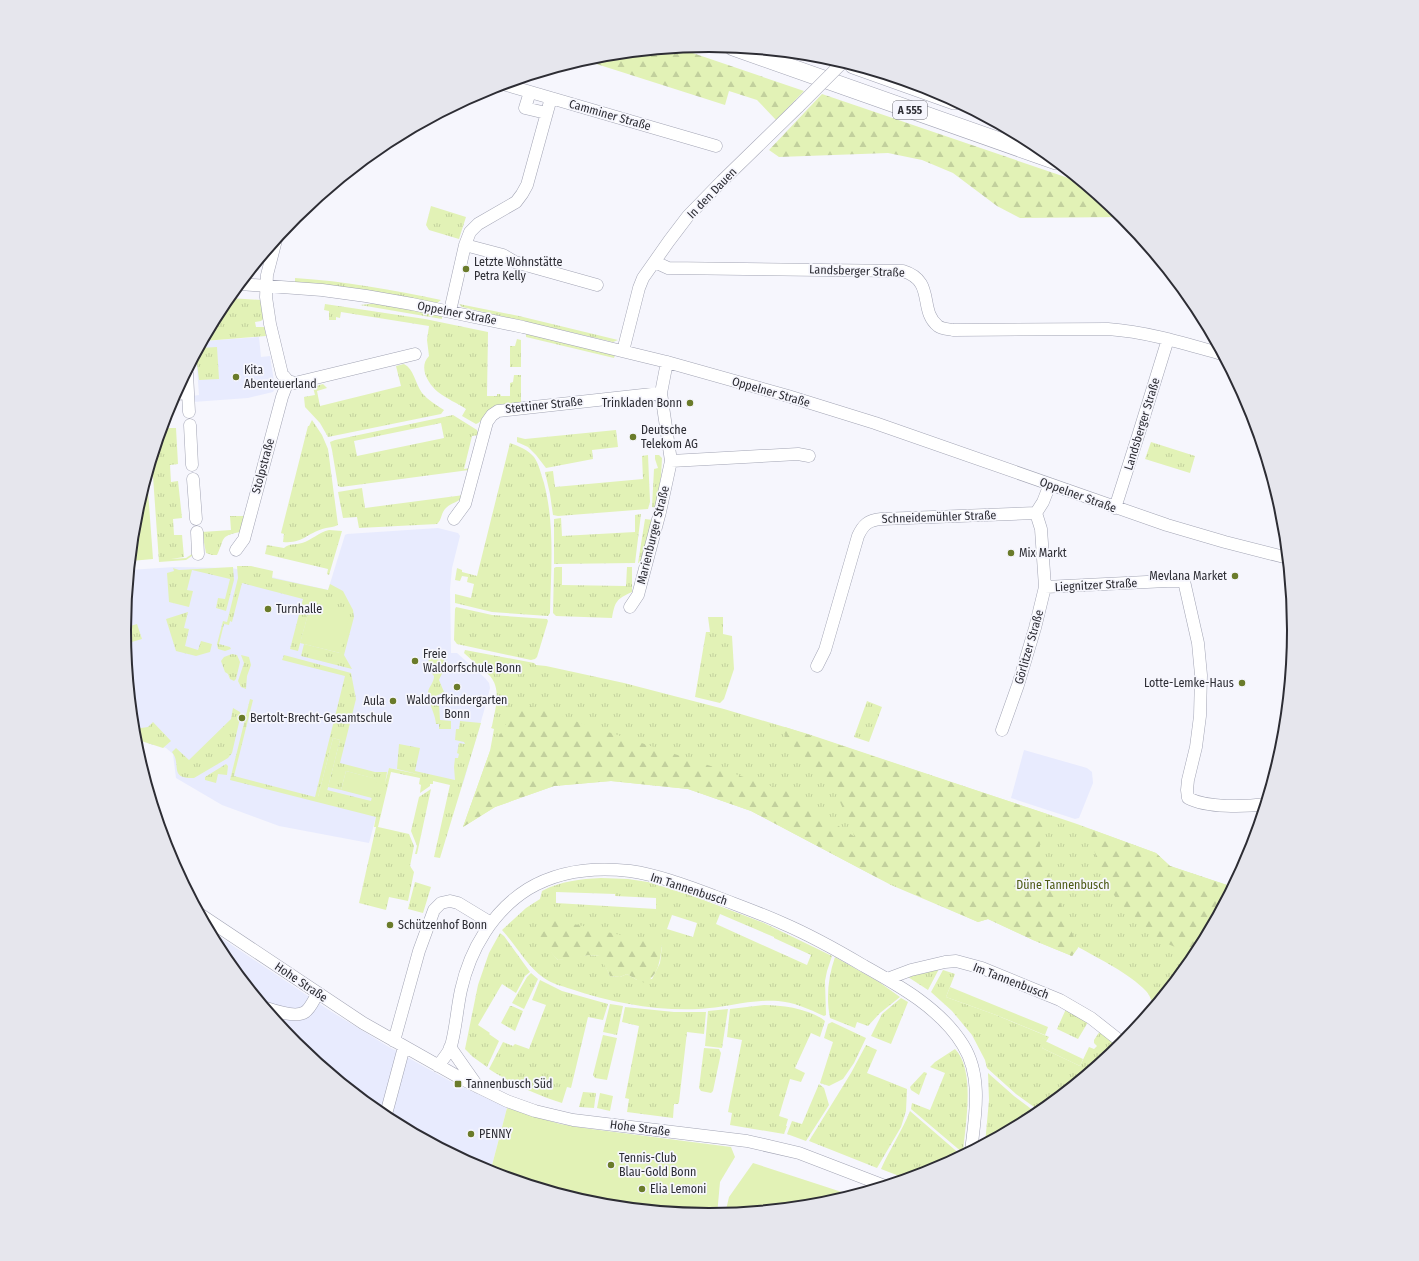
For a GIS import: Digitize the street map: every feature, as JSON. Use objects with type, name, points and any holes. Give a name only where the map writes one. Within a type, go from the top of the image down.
[{"type":"highway","name":"A 555","points":[[751,53],[1039,155]]},
{"type":"street","name":"In den Dauen","points":[[623,351],[639,288],[643,278],[669,241],[688,216],[838,67]]},
{"type":"street","name":"Camminer Straße","points":[[513,87],[716,146]]},
{"type":"street","points":[[530,92],[525,108],[546,113]]},
{"type":"street","points":[[450,311],[465,245],[470,232],[478,224],[516,202],[527,186],[551,98]]},
{"type":"street","points":[[465,245],[503,255],[515,262],[597,286]]},
{"type":"street","points":[[273,251],[267,275],[266,297],[270,324],[282,374],[288,381],[295,383],[415,354]]},
{"type":"street","name":"Landsberger Straße","points":[[654,262],[668,268],[903,271],[917,277],[921,282],[931,317],[938,326],[943,329],[1108,329],[1136,332],[1216,352]]},
{"type":"street","name":"Oppelner Straße","points":[[246,284],[322,290],[366,296],[450,311],[667,362],[788,396],[882,426],[1167,525],[1283,557]]},
{"type":"street","name":"Landsberger Straße","points":[[1115,508],[1137,442],[1168,339]]},
{"type":"street","name":"Marienburger Straße","points":[[630,607],[638,595],[662,505],[670,461],[661,392],[667,362]]},
{"type":"street","name":"Stolpstraße","points":[[236,550],[244,540],[282,397],[288,381]]},
{"type":"street","points":[[187,382],[189,412]]},
{"type":"street","name":"Stettiner Straße","points":[[454,518],[465,504],[487,422],[492,415],[498,411],[661,392]]},
{"type":"street","points":[[182,393],[188,393]]},
{"type":"street","points":[[190,425],[192,465]]},
{"type":"street","points":[[670,461],[798,454],[809,456]]},
{"type":"street","points":[[193,479],[196,519]]},
{"type":"street","points":[[1036,514],[1043,502],[1050,484]]},
{"type":"street","name":"Görlitzer Straße","points":[[1002,730],[1023,671],[1045,587],[1040,529],[1036,514]]},
{"type":"street","name":"Schneidemühler Straße","points":[[817,666],[825,650],[858,536],[863,526],[868,522],[881,519],[1036,514]]},
{"type":"street","points":[[197,532],[198,554]]},
{"type":"street","name":"Liegnitzer Straße","points":[[1045,587],[1184,581],[1198,643],[1201,675],[1200,716],[1196,747],[1188,780],[1188,798],[1195,802],[1229,806],[1261,804]]},
{"type":"street","name":"Im Tannenbusch","points":[[438,1066],[450,1048],[461,989],[466,972],[480,939],[491,923],[513,899],[550,878],[565,874],[581,871],[630,871],[656,877],[694,889],[782,923],[826,944],[887,979],[925,1004],[941,1017],[963,1044],[969,1056],[976,1081],[972,1146]]},
{"type":"street","points":[[386,1111],[419,952],[434,910],[441,903],[450,901],[458,903],[491,923]]},
{"type":"street","name":"Hohe Straße","points":[[209,921],[318,993],[399,1044],[478,1088],[507,1101],[553,1116],[748,1141],[784,1148],[877,1183]]},
{"type":"street","name":"Im Tannenbusch","points":[[887,979],[911,970],[956,961],[982,968],[1060,1000],[1091,1018],[1119,1040]]},
{"type":"street","points":[[273,1009],[298,1014],[304,1012],[318,993]]},
{"type":"street","points":[[450,1048],[454,1055],[469,1072],[478,1088]]},
{"type":"shaded area","name":"Kita Abenteuerland","points":[[259,337],[261,357],[270,356],[275,388],[273,392],[248,398],[193,402],[192,396],[199,395],[197,364],[209,341]]},
{"type":"shaded area","name":"Bertolt-Brecht-Gesamtschule","points":[[438,528],[458,533],[460,536],[452,568],[450,589],[451,653],[457,653],[485,678],[489,683],[490,688],[463,784],[389,768],[369,843],[279,826],[222,805],[176,778],[173,754],[166,748],[142,740],[132,668],[131,630],[134,570],[174,567],[232,568],[328,590],[345,535]]},
{"type":"shaded area","points":[[1024,750],[1087,768],[1092,772],[1093,783],[1079,818],[1075,819],[1011,798]]},
{"type":"shaded area","points":[[219,936],[332,1012],[389,1047],[450,1081],[507,1108],[492,1166],[454,1149],[388,1112],[357,1089],[300,1040],[251,983],[228,952]]},
{"type":"green space","points":[[691,52],[804,91],[776,120],[757,100],[729,91],[725,105],[595,63],[634,57]]},
{"type":"green space","points":[[822,94],[1070,179],[1115,217],[1020,218],[997,206],[953,173],[922,160],[888,153],[779,157],[769,150]]},
{"type":"green space","points":[[431,206],[466,217],[459,239],[429,230],[426,225]]},
{"type":"green space","points":[[295,278],[369,286],[441,300],[437,303],[295,282]]},
{"type":"green space","points":[[236,298],[261,300],[264,318],[261,321],[255,322],[256,327],[265,327],[266,336],[209,341]]},
{"type":"green space","points":[[378,303],[442,316],[442,319],[360,305]]},
{"type":"green space","points":[[325,304],[425,319],[488,332],[487,396],[497,396],[497,394],[500,394],[501,396],[510,396],[510,383],[513,382],[514,375],[521,375],[521,403],[489,410],[480,422],[476,424],[462,416],[466,409],[434,389],[428,380],[424,370],[424,365],[429,356],[427,340],[429,326],[341,312],[340,318],[336,317],[336,320],[329,320],[329,311],[324,310]]},
{"type":"green space","points":[[459,304],[519,316],[618,340],[613,342],[462,307]]},
{"type":"green space","points":[[526,333],[615,354],[614,358],[526,337]]},
{"type":"green space","points":[[517,339],[521,340],[521,367],[510,367],[510,346],[515,346]]},
{"type":"green space","points":[[217,347],[219,379],[199,380],[197,364],[205,348]]},
{"type":"green space","points":[[404,364],[410,369],[422,393],[429,400],[444,410],[441,414],[328,437],[320,423],[305,407],[304,397],[315,395],[313,387],[323,384],[327,388],[317,391],[320,406],[401,386],[396,366]]},
{"type":"green space","points":[[453,415],[477,430],[479,435],[472,436],[464,469],[470,468],[469,470],[341,487],[338,486],[330,442]],"holes":[[[441,423],[444,438],[357,456],[354,441]]]},
{"type":"green space","points":[[312,420],[322,435],[328,449],[338,525],[314,532],[301,540],[283,542],[284,534],[281,533],[308,426]]},
{"type":"green space","points":[[168,428],[176,428],[178,464],[170,465],[171,482],[178,481],[182,518],[173,519],[174,535],[182,535],[184,557],[171,559],[186,558],[192,554],[192,556],[186,560],[159,562],[153,475]]},
{"type":"green space","points":[[616,430],[618,447],[592,450],[593,459],[546,468],[528,447],[517,442],[517,437],[525,439]]},
{"type":"green space","points":[[1151,442],[1195,456],[1190,473],[1145,459]]},
{"type":"green space","points":[[510,443],[523,448],[534,457],[539,466],[544,483],[550,515],[552,548],[550,613],[548,616],[492,612],[455,603],[455,594],[471,598],[474,584],[467,582],[468,577],[462,576],[460,581],[455,580],[457,568],[462,570],[462,572],[477,576]]},
{"type":"green space","points":[[648,455],[650,502],[648,509],[558,516],[553,515],[545,472],[553,471],[555,487],[643,479],[642,456]]},
{"type":"green space","points":[[655,455],[659,455],[662,458],[661,477],[656,508],[652,507],[654,469],[658,468]]},
{"type":"green space","points":[[362,488],[365,508],[464,495],[460,500],[448,506],[444,510],[437,524],[359,528],[357,517],[343,518],[338,492]]},
{"type":"green space","points":[[148,493],[153,559],[135,561],[142,518]]},
{"type":"green space","points":[[641,514],[635,563],[554,564],[554,519],[561,518],[562,536],[635,532],[635,515]]},
{"type":"green space","points":[[230,516],[246,516],[240,532],[229,535],[224,539],[217,555],[206,553],[202,532],[231,530]]},
{"type":"green space","points":[[645,519],[653,520],[643,563],[638,563]]},
{"type":"green space","points":[[329,530],[342,531],[329,575],[327,574],[328,569],[265,554],[267,545],[284,548],[288,545],[306,542],[322,532]]},
{"type":"green space","points":[[237,566],[251,566],[273,571],[272,578],[328,590],[330,584],[343,591],[353,610],[354,617],[344,655],[352,669],[301,656],[304,644],[340,653],[311,603],[298,651],[290,649],[303,599],[242,583],[232,622],[230,621],[229,625],[224,624],[219,644],[230,647],[231,649],[225,651],[218,649],[217,644],[223,621],[227,622],[238,578]]},
{"type":"green space","points":[[233,567],[234,580],[226,611],[216,608],[218,598],[225,599],[230,579],[192,570],[187,590],[193,591],[189,607],[169,602],[167,573],[174,571],[173,568],[179,570]]},
{"type":"green space","points":[[562,567],[562,585],[626,586],[627,567],[632,567],[632,592],[619,599],[615,605],[612,618],[556,616],[553,613],[554,568]]},
{"type":"green space","points":[[311,603],[350,613],[340,653],[300,643]]},
{"type":"green space","points":[[456,607],[492,615],[547,619],[548,621],[537,657],[531,660],[457,644],[454,640]]},
{"type":"green space","points":[[188,612],[184,628],[189,629],[185,646],[198,650],[201,641],[212,644],[210,652],[196,656],[176,651],[166,619]]},
{"type":"green space","points":[[708,617],[723,617],[723,634],[732,636],[734,669],[724,699],[720,703],[695,697],[706,632],[710,632]]},
{"type":"green space","points":[[137,624],[142,639],[131,642],[131,626]]},
{"type":"green space","name":"Düne Tannenbusch","points":[[465,650],[534,663],[536,665],[624,683],[724,709],[808,734],[1077,824],[1156,853],[1170,866],[1228,885],[1191,952],[1152,1002],[1149,994],[1131,978],[1078,947],[1072,956],[988,919],[978,922],[891,885],[751,811],[688,789],[611,781],[554,786],[495,807],[463,827],[490,751],[494,729],[491,728],[497,700],[496,687],[490,676],[464,653]]},
{"type":"green space","points":[[232,654],[237,655],[240,662],[236,679],[234,681],[230,679],[228,674],[225,672],[221,661],[224,657]]},
{"type":"green space","points":[[433,654],[443,658],[445,661],[439,680],[444,692],[436,696],[435,699],[439,704],[440,720],[451,721],[451,729],[439,729],[439,724],[436,724],[428,695],[434,676],[430,671],[428,662],[430,656]]},
{"type":"green space","points":[[241,655],[249,657],[251,665],[247,676],[246,689],[241,687],[238,681],[244,663]]},
{"type":"green space","points":[[284,655],[351,673],[356,699],[340,763],[375,772],[387,772],[385,783],[389,768],[422,775],[397,769],[399,744],[420,748],[415,771],[455,780],[454,767],[455,758],[458,758],[459,754],[457,753],[459,743],[465,744],[464,742],[455,740],[456,729],[459,729],[460,721],[481,723],[440,858],[434,857],[450,785],[433,781],[433,784],[430,784],[430,786],[420,793],[420,778],[391,772],[378,827],[409,834],[414,846],[410,866],[414,872],[408,901],[389,897],[386,910],[359,903],[376,827],[374,827],[376,817],[230,780],[250,699],[253,700],[234,776],[315,797],[345,676],[282,660]],"holes":[[[333,738],[340,740],[328,787],[341,790],[346,771],[376,779],[371,801],[327,790],[318,797]]]},
{"type":"green space","points":[[867,701],[882,707],[869,742],[854,737]]},
{"type":"green space","points":[[530,706],[786,791],[855,837],[832,783],[785,737],[785,727],[1047,814],[1039,849],[1078,948],[1072,956],[988,919],[978,922],[876,877],[751,811],[688,789],[611,781],[554,786],[495,807],[463,827],[490,751],[511,716]]},
{"type":"green space","points":[[233,708],[241,714],[232,753],[228,758],[194,778],[186,778],[181,776],[178,773],[175,757],[172,752],[176,748],[189,760],[231,719]]},
{"type":"green space","points":[[153,722],[171,741],[163,748],[142,741],[140,728],[148,727]]},
{"type":"green space","points":[[333,738],[340,740],[325,799],[318,797]]},
{"type":"green space","points":[[226,764],[228,766],[227,775],[218,774],[216,783],[205,780],[205,777]]},
{"type":"green space","points":[[346,771],[377,779],[372,798],[341,790]]},
{"type":"green space","points":[[431,789],[417,854],[415,854],[417,846],[411,831],[419,797]]},
{"type":"green space","points":[[1090,829],[1156,853],[1170,866],[1228,885],[1190,953],[1161,941],[1117,900],[1098,868]]},
{"type":"green space","points":[[601,878],[628,879],[648,882],[693,896],[764,923],[832,956],[825,981],[826,1015],[824,1016],[795,1004],[778,1001],[748,1002],[699,1009],[667,1009],[635,1005],[587,994],[547,980],[532,967],[502,930],[526,908],[540,899],[542,891],[563,883]],"holes":[[[556,892],[615,894],[615,896],[656,898],[656,909],[556,903]],[[720,914],[774,937],[811,955],[807,965],[716,924]],[[672,915],[697,923],[693,937],[667,929]],[[662,945],[660,963],[652,979],[637,980],[627,974],[620,977],[610,976],[601,956],[588,955],[558,960],[551,952]]]},
{"type":"green space","points":[[415,882],[431,887],[423,913],[408,909]]},
{"type":"green space","points":[[553,919],[662,945],[658,967],[650,980],[645,983],[627,974],[620,977],[610,976],[600,956],[588,955],[572,959],[558,960],[538,939]]},
{"type":"green space","points":[[500,933],[504,936],[530,972],[525,976],[516,993],[502,984],[478,1025],[499,1041],[487,1067],[465,1049],[478,985],[489,953]]},
{"type":"green space","points":[[835,957],[879,982],[900,997],[880,1013],[868,1026],[857,1022],[855,1028],[830,1018],[828,988]]},
{"type":"green space","points":[[940,967],[928,990],[908,977]]},
{"type":"green space","points":[[943,970],[955,974],[946,997],[996,1015],[1049,1037],[1042,1048],[1080,1066],[1089,1047],[1094,1049],[1097,1046],[1094,1043],[1094,1040],[1100,1031],[1115,1043],[1062,1089],[1036,1108],[1016,1094],[987,1068],[985,1060],[972,1035],[952,1011],[931,992]]},
{"type":"green space","points":[[531,973],[538,979],[524,1009],[512,1003],[527,977]]},
{"type":"green space","points":[[540,980],[562,991],[608,1004],[603,1020],[588,1017],[571,1088],[567,1087],[562,1103],[524,1089],[489,1069],[503,1042],[513,1046],[515,1044],[529,1049],[546,1005],[532,1000]]},
{"type":"green space","points":[[950,987],[1048,1027],[1045,1035],[946,997]]},
{"type":"green space","points":[[901,998],[908,1002],[891,1044],[871,1036],[882,1014]]},
{"type":"green space","points":[[610,1004],[623,1006],[617,1035],[603,1032]]},
{"type":"green space","points":[[764,1005],[788,1007],[812,1013],[825,1021],[820,1037],[811,1033],[795,1068],[805,1073],[801,1082],[790,1079],[779,1116],[788,1119],[784,1134],[730,1125],[732,1113],[728,1112],[742,1040],[727,1037],[730,1009]]},
{"type":"green space","points":[[510,1006],[523,1011],[515,1031],[501,1023]]},
{"type":"green space","points":[[625,1007],[674,1012],[706,1012],[704,1034],[687,1032],[679,1102],[678,1104],[674,1104],[673,1118],[627,1112],[629,1099],[625,1098],[639,1026],[622,1022]]},
{"type":"green space","points":[[728,1009],[722,1048],[705,1046],[708,1011]]},
{"type":"green space","points":[[1066,1009],[1088,1022],[1078,1039],[1057,1029]]},
{"type":"green space","points":[[832,1022],[866,1038],[854,1063],[843,1079],[829,1086],[820,1083],[833,1042],[824,1038],[828,1024]]},
{"type":"green space","points":[[603,1035],[617,1038],[607,1080],[595,1078],[593,1075]]},
{"type":"green space","points":[[1045,1041],[1083,1059],[1080,1066],[1042,1048]]},
{"type":"green space","points":[[866,1045],[877,1050],[867,1073],[907,1089],[906,1111],[901,1127],[877,1168],[809,1141],[851,1073]]},
{"type":"green space","points":[[704,1048],[719,1049],[721,1053],[713,1091],[711,1093],[701,1091],[699,1088]]},
{"type":"green space","points":[[955,1049],[961,1058],[965,1070],[968,1099],[963,1150],[961,1151],[911,1109],[912,1103],[930,1110],[945,1073],[930,1067]]},
{"type":"green space","points":[[924,1072],[927,1073],[919,1095],[911,1090],[910,1087]]},
{"type":"green space","points":[[988,1073],[1033,1110],[986,1138],[989,1100]]},
{"type":"green space","points":[[819,1084],[824,1088],[829,1105],[806,1141],[787,1134],[792,1121],[802,1124]]},
{"type":"green space","points":[[583,1092],[596,1093],[594,1108],[579,1107]]},
{"type":"green space","points":[[600,1093],[613,1096],[610,1111],[597,1108]]},
{"type":"green space","name":"Tennis-Club Blau-Gold Bonn","points":[[507,1108],[560,1124],[731,1147],[735,1157],[720,1182],[718,1209],[672,1208],[597,1198],[560,1189],[492,1166]]},
{"type":"green space","points":[[910,1111],[958,1152],[931,1165],[900,1176],[881,1169]]},
{"type":"green space","points":[[753,1163],[844,1193],[785,1204],[726,1209],[729,1197]]},
{"type":"place","name":"Letzte Wohnstätte Petra Kelly","points":[[466,269]]},
{"type":"place","name":"Kita Abenteuerland","points":[[236,377]]},
{"type":"place","name":"Trinkladen Bonn","points":[[690,403]]},
{"type":"place","name":"Deutsche Telekom AG","points":[[633,437]]},
{"type":"place","name":"Mix Markt","points":[[1011,553]]},
{"type":"place","name":"Mevlana Market","points":[[1235,576]]},
{"type":"place","name":"Turnhalle","points":[[268,609]]},
{"type":"place","name":"Freie Waldorfschule Bonn","points":[[415,661]]},
{"type":"place","name":"Lotte-Lemke-Haus","points":[[1242,683]]},
{"type":"place","name":"Waldorfkindergarten Bonn","points":[[457,687]]},
{"type":"place","name":"Aula","points":[[393,701]]},
{"type":"place","name":"Bertolt-Brecht-Gesamtschule","points":[[242,718]]},
{"type":"place","name":"Schützenhof Bonn","points":[[390,925]]},
{"type":"place","name":"Tannenbusch Süd","points":[[458,1084]]},
{"type":"place","name":"PENNY","points":[[471,1134]]},
{"type":"place","name":"Tennis-Club Blau-Gold Bonn","points":[[611,1165]]},
{"type":"place","name":"Elia Lemoni","points":[[642,1189]]}]
